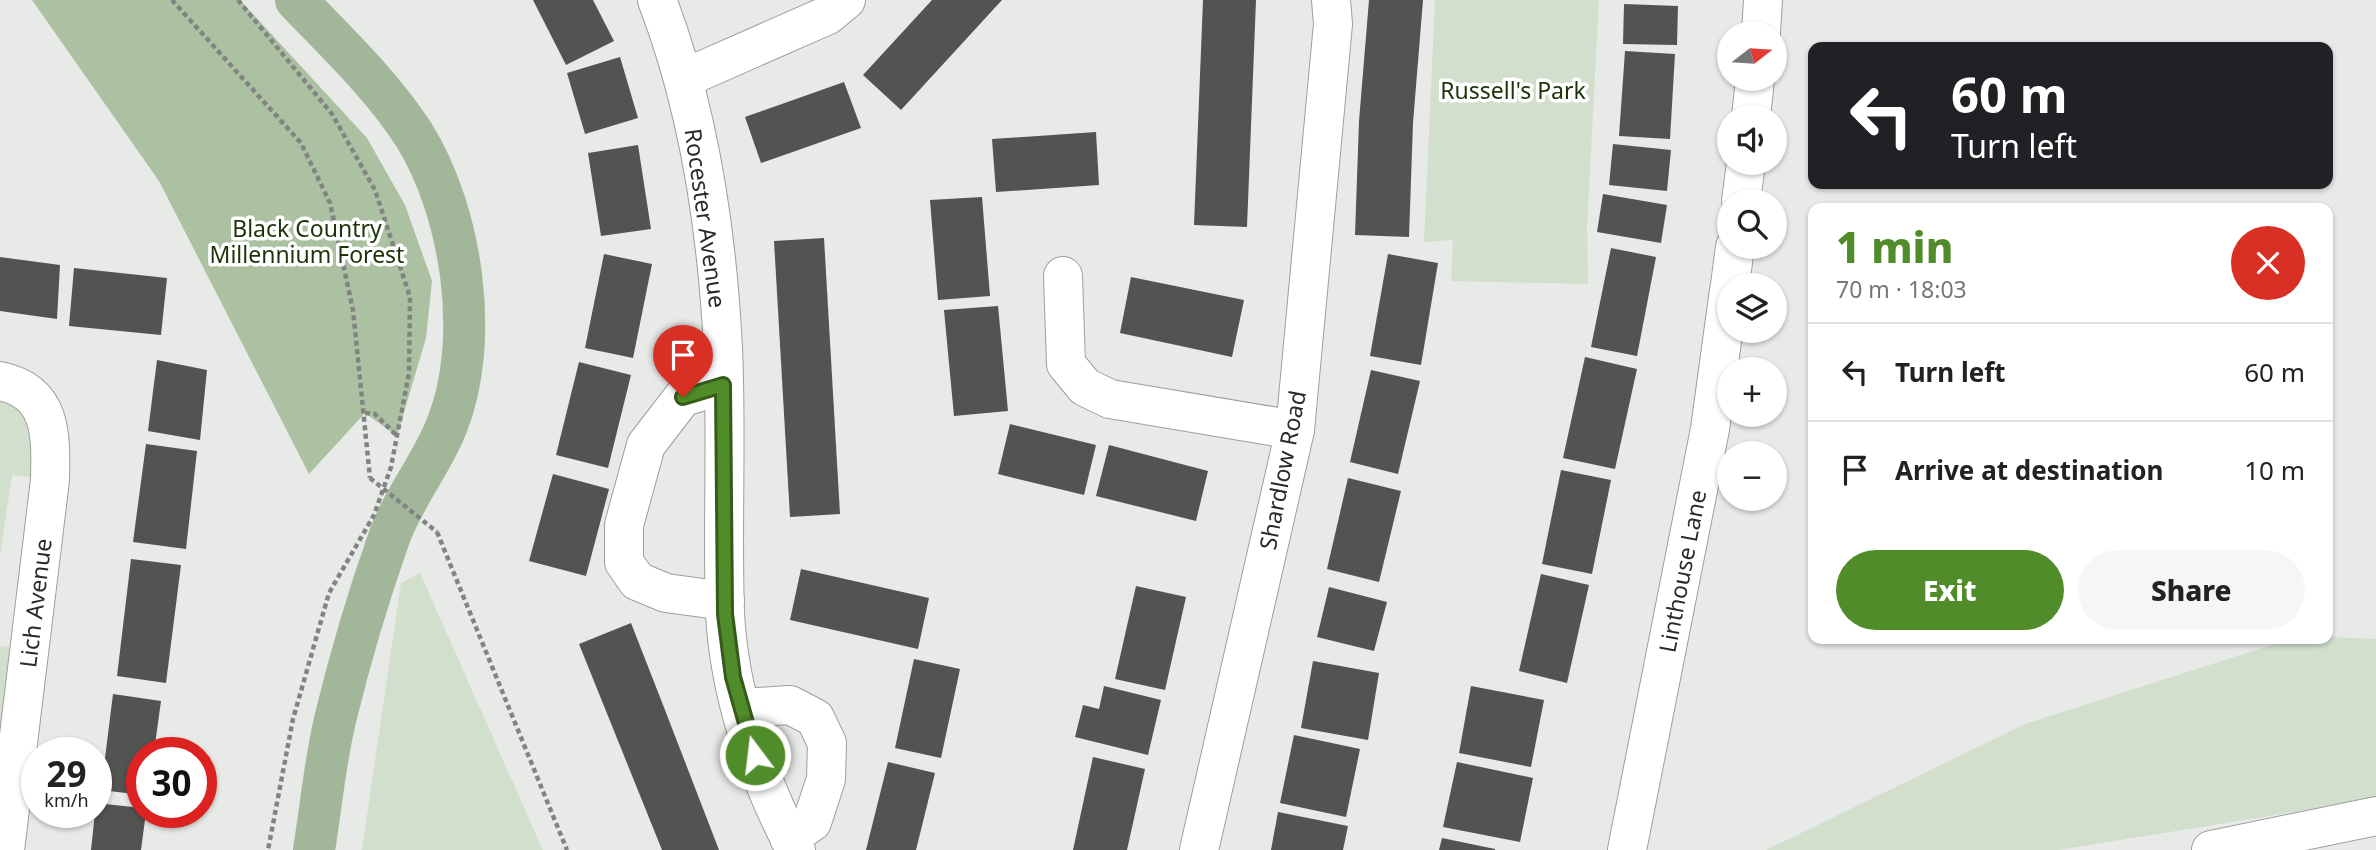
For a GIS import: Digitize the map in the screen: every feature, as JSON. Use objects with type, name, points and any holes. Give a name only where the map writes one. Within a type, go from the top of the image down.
[{"type":"street","name":"Rocester Avenue","points":[[657,0],[685,78],[708,203],[723,346],[725,601],[733,677],[755,755],[793,844]]},
{"type":"street","points":[[685,78],[828,15],[846,0]]},
{"type":"street","name":"Shardlow Road","points":[[1199,850],[1295,430],[1332,24],[1331,0]]},
{"type":"street","points":[[1761,21],[1763,0]]},
{"type":"street","points":[[1063,276],[1066,364],[1085,387],[1110,399],[1295,430]]},
{"type":"street","name":"Linthouse Lane","points":[[1627,850],[1710,429],[1722,343]]},
{"type":"street","name":"Lich Avenue","points":[[0,382],[20,385],[35,400],[47,420],[51,440],[50,480],[5,850]]},
{"type":"street","points":[[723,385],[683,397],[646,445],[633,484],[624,525],[624,562],[636,581],[667,593],[725,601]]},
{"type":"street","points":[[742,708],[790,705],[815,718],[827,743],[826,779],[812,822],[793,844]]},
{"type":"street","points":[[2211,850],[2376,816]]},
{"type":"path","points":[[172,0],[301,143],[330,203],[353,310],[370,478],[437,532],[566,850]]},
{"type":"path","points":[[238,0],[332,114],[375,190],[410,297],[409,373],[391,467],[374,515],[328,593],[293,719],[268,850]]},
{"type":"path","points":[[365,413],[375,414],[397,436]]},
{"type":"green space","name":"Black Country Millennium Forest","points":[[32,0],[240,0],[367,138],[405,205],[432,281],[426,338],[397,436],[365,413],[309,474],[159,181]]},
{"type":"green space","name":"Russell's Park","points":[[1435,0],[1599,0],[1587,227],[1588,284],[1451,281],[1453,240],[1424,242]]},
{"type":"green space","points":[[0,398],[12,400],[36,436],[39,478],[12,475],[0,555]]},
{"type":"green space","points":[[420,573],[543,850],[362,850],[401,583]]},
{"type":"green space","points":[[2333,637],[2376,639],[2376,799],[2058,850],[1766,850],[2025,724],[2274,644],[2333,644]]},
{"type":"green space","points":[[0,646],[16,648],[0,772]]},
{"type":"building","points":[[533,0],[593,0],[614,41],[566,65]]},
{"type":"building","points":[[932,0],[1002,0],[901,110],[863,75]]},
{"type":"building","points":[[1203,0],[1256,0],[1247,227],[1194,225]]},
{"type":"building","points":[[1369,0],[1423,0],[1413,123],[1409,237],[1355,235],[1359,121]]},
{"type":"building","points":[[1624,4],[1678,6],[1677,45],[1623,44]]},
{"type":"building","points":[[1625,51],[1675,54],[1670,139],[1619,136]]},
{"type":"building","points":[[620,57],[638,118],[585,134],[567,73]]},
{"type":"building","points":[[844,82],[861,128],[761,163],[745,117]]},
{"type":"building","points":[[1096,132],[1099,185],[996,192],[992,139]]},
{"type":"building","points":[[1613,144],[1671,150],[1667,191],[1609,185]]},
{"type":"building","points":[[638,145],[651,229],[601,236],[588,153]]},
{"type":"building","points":[[1603,194],[1667,205],[1661,243],[1597,232]]},
{"type":"building","points":[[982,197],[990,296],[938,300],[930,200]]},
{"type":"building","points":[[824,238],[840,514],[790,517],[774,241]]},
{"type":"building","points":[[1611,248],[1656,257],[1637,356],[1591,347]]},
{"type":"building","points":[[604,254],[652,264],[633,358],[585,348]]},
{"type":"building","points":[[1388,254],[1438,263],[1421,365],[1370,356]]},
{"type":"building","points":[[0,257],[60,265],[57,319],[0,311]]},
{"type":"building","points":[[74,268],[167,278],[161,335],[69,326]]},
{"type":"building","points":[[1131,277],[1244,300],[1232,357],[1120,333]]},
{"type":"building","points":[[998,306],[1008,411],[954,416],[944,310]]},
{"type":"building","points":[[1585,357],[1637,369],[1615,469],[1563,458]]},
{"type":"building","points":[[157,360],[207,370],[200,440],[148,431]]},
{"type":"building","points":[[579,362],[631,375],[608,468],[556,455]]},
{"type":"building","points":[[1371,370],[1420,381],[1398,474],[1350,462]]},
{"type":"building","points":[[1010,424],[1096,445],[1084,495],[998,474]]},
{"type":"building","points":[[146,444],[197,451],[186,549],[133,542]]},
{"type":"building","points":[[1109,445],[1208,471],[1196,521],[1096,496]]},
{"type":"building","points":[[1561,470],[1611,480],[1592,574],[1542,564]]},
{"type":"building","points":[[553,474],[609,489],[586,576],[529,561]]},
{"type":"building","points":[[1348,478],[1401,491],[1379,582],[1327,569]]},
{"type":"building","points":[[131,559],[181,565],[166,683],[117,676]]},
{"type":"building","points":[[801,569],[929,598],[918,649],[790,620]]},
{"type":"building","points":[[1541,574],[1589,585],[1567,683],[1519,671]]},
{"type":"building","points":[[1136,586],[1186,597],[1165,690],[1115,679]]},
{"type":"building","points":[[1329,587],[1387,602],[1374,651],[1317,637]]},
{"type":"building","points":[[631,623],[719,850],[662,850],[579,644]]},
{"type":"building","points":[[914,659],[960,669],[941,758],[895,748]]},
{"type":"building","points":[[1313,661],[1379,673],[1368,740],[1301,728]]},
{"type":"building","points":[[1104,686],[1161,700],[1148,755],[1075,737],[1083,705],[1099,709]]},
{"type":"building","points":[[1471,686],[1544,700],[1531,767],[1459,753]]},
{"type":"building","points":[[113,694],[161,701],[156,737],[126,737],[126,793],[112,791],[112,737],[108,737]]},
{"type":"building","points":[[1294,735],[1360,749],[1346,817],[1280,803]]},
{"type":"building","points":[[1093,757],[1145,769],[1127,850],[1073,850]]},
{"type":"building","points":[[888,762],[935,773],[916,850],[866,850]]},
{"type":"building","points":[[1457,762],[1533,778],[1520,842],[1443,827]]},
{"type":"building","points":[[112,805],[126,806],[126,828],[144,828],[141,850],[91,850],[93,828],[112,828]]},
{"type":"building","points":[[1278,812],[1348,826],[1343,850],[1271,850]]},
{"type":"building","points":[[1442,838],[1495,849],[1495,850],[1439,850]]},
{"type":"waterway","points":[[296,0],[388,99],[414,135],[431,166],[454,238],[464,316],[463,355],[457,391],[447,425],[395,523],[353,651],[332,736],[314,850]]},
{"type":"route","points":[[683,397],[723,385],[725,614],[733,677],[755,755]]}]
